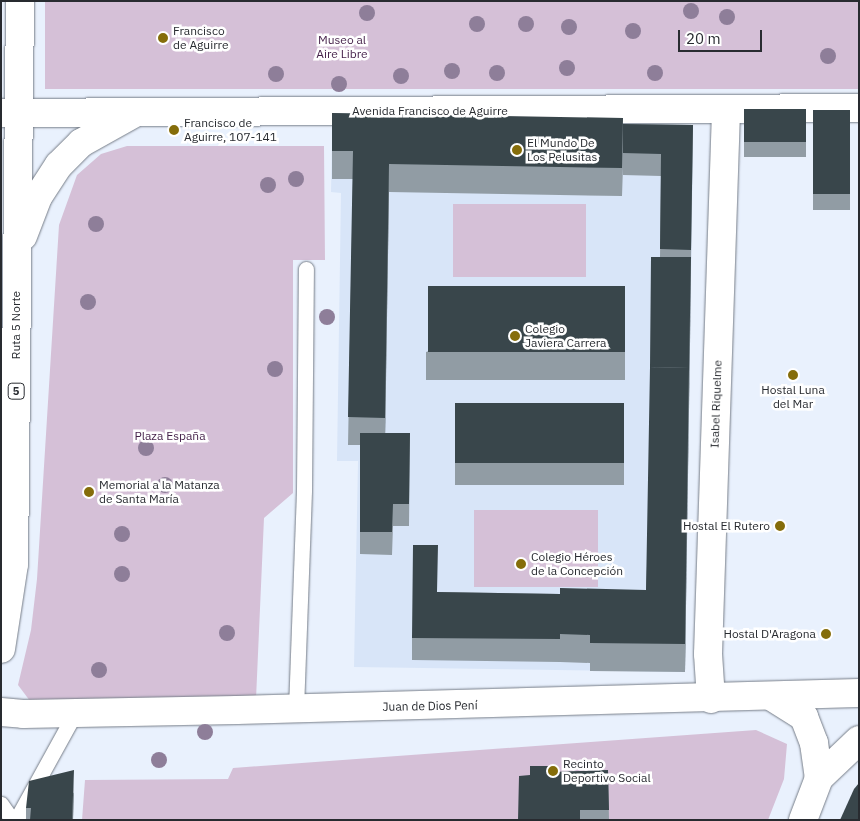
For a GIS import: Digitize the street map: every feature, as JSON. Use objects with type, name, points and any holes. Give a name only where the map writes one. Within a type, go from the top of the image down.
[{"type":"main road","name":"Ruta 5 Norte","points":[[1,648],[14,564],[17,254],[9,113],[20,1]]},
{"type":"main road","name":"Avenida Francisco de Aguirre","points":[[9,113],[133,114],[859,108]]},
{"type":"main road","name":"Isabel Riquelme","points":[[711,699],[708,654],[726,110]]},
{"type":"main road","points":[[17,254],[38,198],[59,164],[81,143],[133,114]]},
{"type":"main road","name":"Juan de Dios Pení","points":[[1,712],[75,713],[296,709],[711,699],[859,693]]},
{"type":"main road","points":[[772,697],[804,716],[814,743],[819,778]]},
{"type":"main road","points":[[803,820],[819,778],[859,740]]},
{"type":"lane","points":[[296,709],[304,490],[306,269]]},
{"type":"lane","points":[[16,820],[75,713]]},
{"type":"lane","points":[[1,804],[12,820]]},
{"type":"shaded area","points":[[332,141],[693,147],[685,672],[354,667],[358,461],[337,461],[341,193],[331,192]]},
{"type":"green space","name":"Museo al Aire Libre","points":[[45,1],[859,1],[859,89],[45,89]]},
{"type":"green space","name":"Plaza España","points":[[127,146],[324,146],[325,260],[293,260],[293,493],[264,518],[256,699],[30,701],[18,685],[31,630],[37,579],[59,225],[77,175],[101,154]]},
{"type":"green space","points":[[453,204],[586,204],[586,277],[453,277]]},
{"type":"green space","points":[[474,510],[598,510],[598,587],[474,587]]},
{"type":"green space","name":"Recinto Deportivo Social","points":[[756,730],[787,744],[784,779],[768,820],[82,820],[85,780],[228,779],[233,768]]},
{"type":"building","points":[[744,109],[806,109],[806,142],[744,142]]},
{"type":"building","points":[[813,110],[850,110],[850,194],[813,194]]},
{"type":"building","points":[[332,113],[623,118],[622,168],[389,164],[385,418],[348,417],[353,151],[332,151]]},
{"type":"building","points":[[623,124],[693,125],[691,250],[660,249],[661,154],[623,153]]},
{"type":"building","points":[[651,257],[691,257],[689,373],[689,368],[650,367]]},
{"type":"building","points":[[428,286],[625,286],[625,352],[428,352]]},
{"type":"building","points":[[650,367],[689,368],[685,644],[590,643],[590,635],[560,634],[560,588],[646,590]]},
{"type":"building","points":[[455,403],[624,403],[624,463],[455,463]]},
{"type":"building","points":[[360,433],[410,433],[409,504],[393,504],[392,532],[360,532]]},
{"type":"building","points":[[413,545],[438,545],[437,592],[560,594],[560,639],[412,638]]},
{"type":"building","points":[[530,766],[554,766],[553,772],[608,770],[609,810],[580,810],[580,820],[518,820],[519,776],[530,775]]},
{"type":"building","points":[[74,770],[72,820],[30,820],[31,808],[26,808],[29,781]]},
{"type":"building","points":[[859,783],[859,820],[840,820],[854,789]]},
{"type":"place","name":"Francisco de Aguirre","points":[[163,38]]},
{"type":"place","name":"Francisco de Aguirre, 107-141","points":[[174,130]]},
{"type":"place","name":"El Mundo De Los Pelusitas","points":[[517,150]]},
{"type":"place","name":"Colegio Javiera Carrera","points":[[515,336]]},
{"type":"place","name":"Hostal Luna del Mar","points":[[793,375]]},
{"type":"place","name":"Memorial a la Matanza de Santa María","points":[[89,492]]},
{"type":"place","name":"Hostal El Rutero","points":[[780,526]]},
{"type":"place","name":"Colegio Héroes de la Concepción","points":[[521,564]]},
{"type":"place","name":"Hostal D'Aragona","points":[[826,634]]},
{"type":"place","name":"Recinto Deportivo Social","points":[[553,771]]}]
